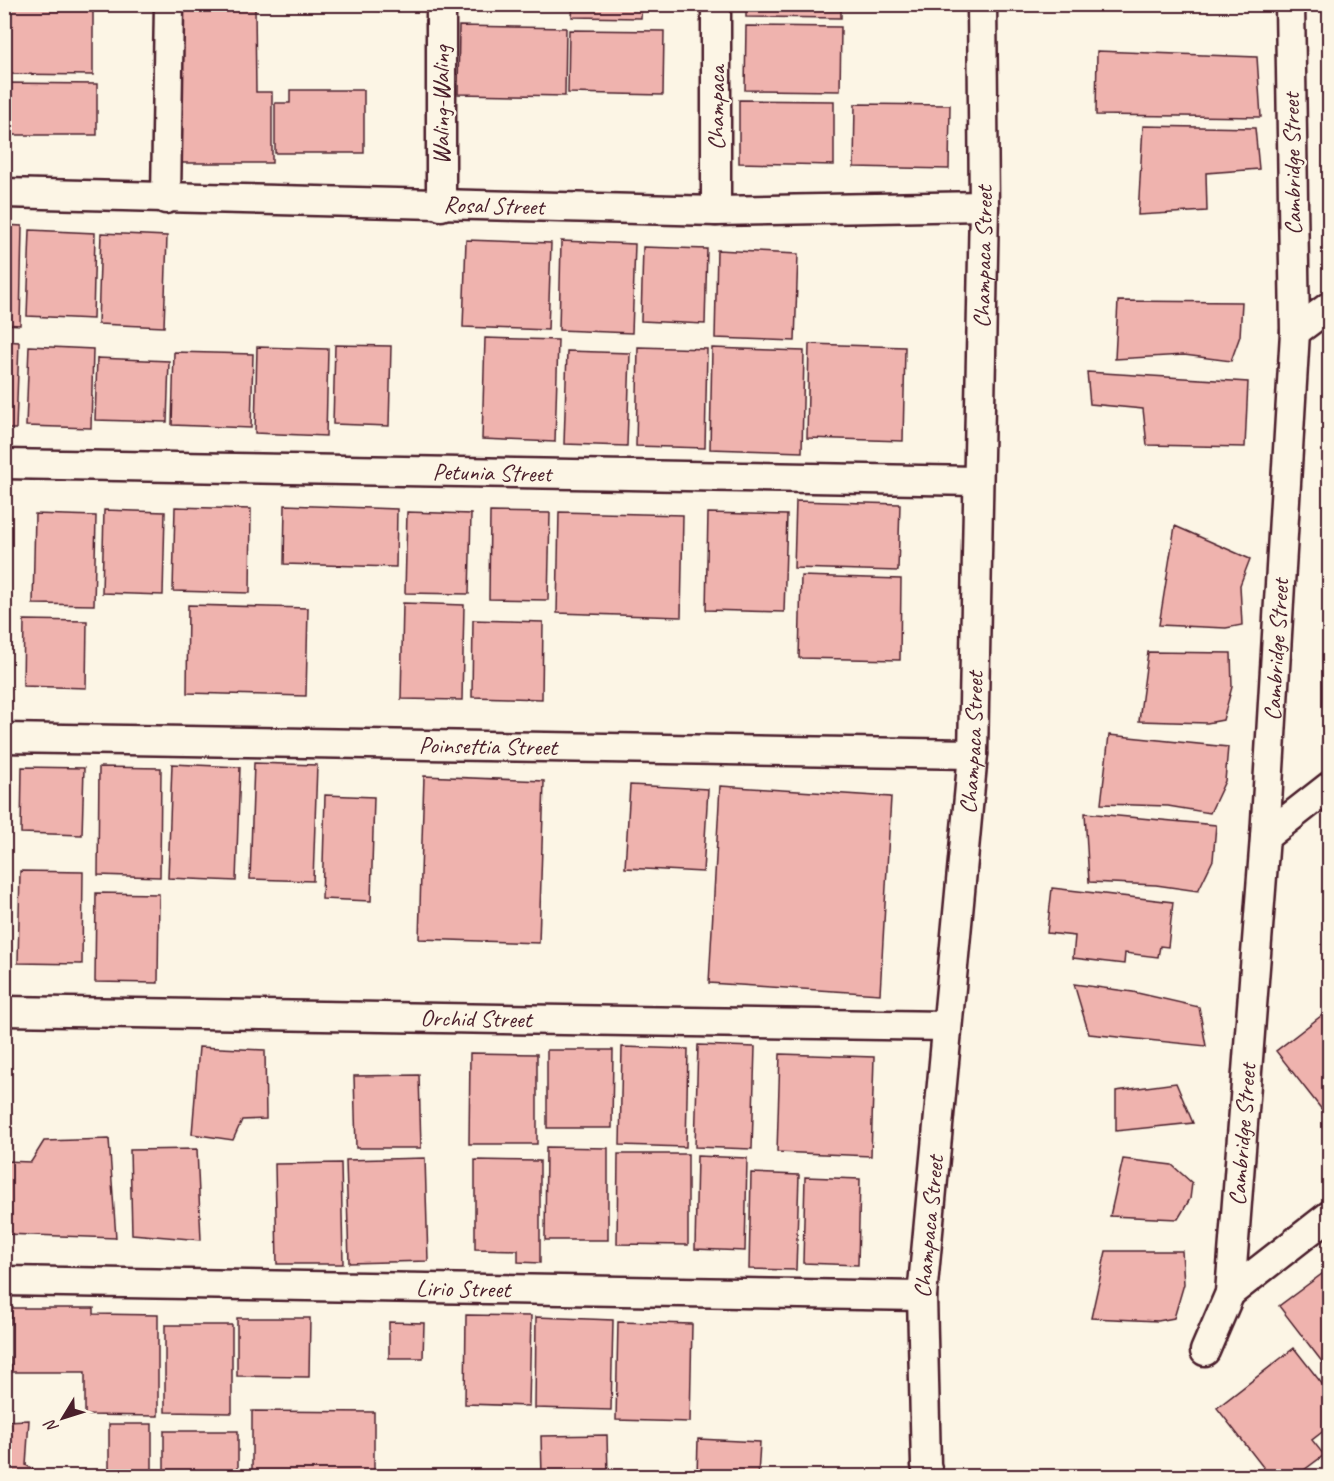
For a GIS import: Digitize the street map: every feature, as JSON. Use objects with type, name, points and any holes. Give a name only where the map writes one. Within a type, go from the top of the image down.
[{"type":"street","points":[[166,199],[169,4]]},
{"type":"street","name":"Waling-Waling","points":[[441,4],[441,206]]},
{"type":"street","name":"Champaca","points":[[716,4],[716,211]]},
{"type":"street","name":"Champaca Street","points":[[929,1476],[926,1465],[922,1296],[973,754],[984,206],[982,4]]},
{"type":"street","name":"Cambridge Street","points":[[1205,1351],[1230,1293],[1265,837],[1295,332],[1290,4]]},
{"type":"street","name":"Rosal Street","points":[[4,193],[441,206],[716,211],[984,206]]},
{"type":"street","points":[[1295,332],[1329,306]]},
{"type":"street","name":"Petunia Street","points":[[4,464],[977,481]]},
{"type":"street","name":"Poinsettia Street","points":[[4,738],[973,754]]},
{"type":"street","points":[[1265,837],[1329,786]]},
{"type":"street","name":"Orchid Street","points":[[4,1011],[947,1026]]},
{"type":"street","name":"Cambridge Street","points":[[1230,1293],[1329,1215]]},
{"type":"street","name":"Lirio Street","points":[[4,1281],[922,1296]]},
{"type":"building","points":[[8,4],[93,4],[93,75],[7,74]]},
{"type":"building","points":[[316,4],[380,4],[380,11]]},
{"type":"building","points":[[564,4],[564,6],[469,5]]},
{"type":"building","points":[[573,4],[642,4],[641,18],[572,17]]},
{"type":"building","points":[[746,4],[841,4],[841,18],[746,17]]},
{"type":"building","points":[[177,9],[255,9],[256,92],[272,92],[272,163],[179,163]]},
{"type":"building","points":[[459,26],[566,28],[565,96],[458,94]]},
{"type":"building","points":[[746,26],[841,27],[840,91],[745,90]]},
{"type":"building","points":[[569,30],[664,31],[663,95],[568,93]]},
{"type":"building","points":[[1097,51],[1257,57],[1261,117],[1096,115]]},
{"type":"building","points":[[4,83],[97,84],[97,135],[4,135]]},
{"type":"building","points":[[290,90],[364,90],[364,153],[275,153],[275,103],[290,103]]},
{"type":"building","points":[[739,100],[834,101],[834,165],[739,163]]},
{"type":"building","points":[[855,104],[950,105],[949,169],[854,167]]},
{"type":"building","points":[[1143,126],[1255,128],[1259,169],[1206,173],[1207,211],[1138,215]]},
{"type":"building","points":[[4,225],[22,226],[20,325],[4,324]]},
{"type":"building","points":[[30,230],[95,233],[93,319],[27,316]]},
{"type":"building","points":[[101,233],[167,236],[164,327],[98,324]]},
{"type":"building","points":[[466,240],[551,243],[548,330],[463,327]]},
{"type":"building","points":[[561,241],[635,244],[632,333],[559,330]]},
{"type":"building","points":[[643,247],[707,249],[705,324],[641,321]]},
{"type":"building","points":[[717,250],[798,254],[795,341],[715,338]]},
{"type":"building","points":[[1118,301],[1242,302],[1240,336],[1231,361],[1184,355],[1115,359]]},
{"type":"building","points":[[485,338],[558,340],[555,442],[482,439]]},
{"type":"building","points":[[4,341],[19,342],[16,429],[4,429]]},
{"type":"building","points":[[809,344],[905,347],[903,441],[807,438]]},
{"type":"building","points":[[335,345],[391,346],[389,426],[333,424]]},
{"type":"building","points":[[29,346],[93,349],[91,428],[26,426]]},
{"type":"building","points":[[257,347],[328,349],[326,436],[255,433]]},
{"type":"building","points":[[638,347],[707,349],[705,448],[636,446]]},
{"type":"building","points":[[712,348],[804,351],[802,452],[710,449]]},
{"type":"building","points":[[567,351],[630,353],[627,446],[564,444]]},
{"type":"building","points":[[174,352],[253,354],[251,428],[172,425]]},
{"type":"building","points":[[97,358],[169,361],[167,422],[95,420]]},
{"type":"building","points":[[1087,372],[1248,382],[1245,447],[1147,445],[1143,409],[1090,404]]},
{"type":"building","points":[[796,501],[900,504],[898,571],[794,568]]},
{"type":"building","points":[[285,505],[397,509],[396,567],[284,564]]},
{"type":"building","points":[[175,507],[251,509],[250,593],[173,591]]},
{"type":"building","points":[[104,510],[165,512],[163,595],[102,593]]},
{"type":"building","points":[[407,512],[471,514],[469,594],[405,593]]},
{"type":"building","points":[[490,512],[550,513],[548,600],[489,599]]},
{"type":"building","points":[[559,512],[683,515],[681,617],[557,613]]},
{"type":"building","points":[[708,513],[787,515],[784,612],[706,610]]},
{"type":"building","points":[[35,514],[96,516],[94,605],[33,604]]},
{"type":"building","points":[[1175,526],[1250,559],[1240,585],[1242,625],[1226,628],[1159,625]]},
{"type":"building","points":[[801,576],[901,579],[900,660],[799,658]]},
{"type":"building","points":[[403,603],[464,605],[462,700],[401,699]]},
{"type":"building","points":[[188,605],[308,608],[306,696],[187,693]]},
{"type":"building","points":[[24,620],[87,621],[86,688],[23,686]]},
{"type":"building","points":[[473,620],[543,622],[542,699],[472,697]]},
{"type":"building","points":[[1148,652],[1231,653],[1232,687],[1223,720],[1207,723],[1139,721]]},
{"type":"building","points":[[1330,653],[1330,738],[1322,744]]},
{"type":"building","points":[[1109,735],[1228,747],[1225,781],[1210,813],[1168,806],[1101,804]]},
{"type":"building","points":[[254,763],[317,765],[313,881],[250,879]]},
{"type":"building","points":[[172,764],[240,767],[236,881],[168,878]]},
{"type":"building","points":[[22,767],[84,768],[82,835],[21,833]]},
{"type":"building","points":[[99,767],[161,768],[160,877],[98,875]]},
{"type":"building","points":[[4,775],[7,775],[6,841],[4,841]]},
{"type":"building","points":[[424,776],[544,781],[539,943],[419,939]]},
{"type":"building","points":[[630,785],[708,789],[703,872],[625,868]]},
{"type":"building","points":[[720,786],[891,797],[880,994],[709,983]]},
{"type":"building","points":[[325,795],[374,797],[371,901],[322,899]]},
{"type":"building","points":[[1085,813],[1216,825],[1213,860],[1198,891],[1156,885],[1089,882]]},
{"type":"building","points":[[20,871],[83,872],[82,964],[18,963]]},
{"type":"building","points":[[1052,888],[1173,902],[1168,947],[1160,946],[1158,957],[1125,953],[1124,964],[1073,958],[1075,936],[1047,933]]},
{"type":"building","points":[[96,893],[159,894],[158,983],[95,982]]},
{"type":"building","points":[[1074,984],[1133,992],[1199,1007],[1206,1046],[1089,1034]]},
{"type":"building","points":[[1330,1009],[1330,1120],[1276,1051]]},
{"type":"building","points":[[698,1045],[755,1047],[752,1149],[695,1147]]},
{"type":"building","points":[[199,1047],[265,1050],[266,1119],[242,1120],[233,1140],[192,1134]]},
{"type":"building","points":[[622,1047],[688,1049],[686,1147],[620,1145]]},
{"type":"building","points":[[547,1050],[613,1050],[612,1128],[547,1128]]},
{"type":"building","points":[[470,1053],[537,1054],[537,1144],[469,1144]]},
{"type":"building","points":[[780,1054],[874,1057],[871,1156],[777,1152]]},
{"type":"building","points":[[419,1075],[421,1148],[356,1148],[354,1076]]},
{"type":"building","points":[[1176,1083],[1193,1123],[1116,1131],[1116,1091]]},
{"type":"building","points":[[109,1139],[116,1238],[4,1234],[4,1161],[31,1162],[44,1141]]},
{"type":"building","points":[[546,1147],[608,1148],[608,1240],[545,1240]]},
{"type":"building","points":[[197,1149],[201,1240],[132,1234],[130,1150]]},
{"type":"building","points":[[618,1154],[688,1154],[688,1245],[617,1244]]},
{"type":"building","points":[[697,1156],[747,1158],[745,1251],[695,1249]]},
{"type":"building","points":[[425,1158],[428,1261],[349,1263],[346,1160]]},
{"type":"building","points":[[1123,1159],[1172,1165],[1192,1183],[1190,1199],[1178,1219],[1110,1216]]},
{"type":"building","points":[[475,1160],[540,1161],[540,1263],[518,1262],[518,1250],[475,1249]]},
{"type":"building","points":[[341,1163],[343,1264],[277,1264],[275,1164]]},
{"type":"building","points":[[751,1173],[799,1175],[796,1270],[749,1269]]},
{"type":"building","points":[[805,1177],[860,1179],[858,1265],[803,1263]]},
{"type":"building","points":[[1106,1251],[1182,1251],[1184,1284],[1174,1318],[1158,1321],[1091,1318]]},
{"type":"building","points":[[1330,1268],[1330,1372],[1279,1306]]},
{"type":"building","points":[[11,1308],[94,1308],[94,1314],[158,1315],[158,1416],[85,1415],[85,1372],[11,1372]]},
{"type":"building","points":[[4,1313],[6,1313],[7,1408],[4,1408]]},
{"type":"building","points":[[466,1315],[531,1316],[529,1406],[465,1404]]},
{"type":"building","points":[[536,1317],[613,1320],[611,1410],[535,1408]]},
{"type":"building","points":[[237,1318],[310,1318],[309,1377],[237,1376]]},
{"type":"building","points":[[389,1322],[424,1323],[423,1358],[389,1358]]},
{"type":"building","points":[[618,1322],[692,1324],[690,1422],[616,1420]]},
{"type":"building","points":[[165,1325],[232,1325],[232,1413],[165,1412]]},
{"type":"building","points":[[1294,1348],[1330,1394],[1330,1426],[1312,1440],[1324,1455],[1296,1476],[1270,1476],[1217,1408]]},
{"type":"building","points":[[252,1411],[374,1412],[374,1476],[252,1476]]},
{"type":"building","points":[[29,1420],[26,1465],[43,1476],[4,1476],[4,1421]]},
{"type":"building","points":[[109,1424],[152,1424],[152,1474],[109,1473]]},
{"type":"building","points":[[164,1431],[238,1431],[238,1476],[164,1476]]},
{"type":"building","points":[[607,1435],[608,1476],[542,1476],[541,1436]]},
{"type":"building","points":[[698,1439],[760,1442],[758,1476],[697,1476]]}]
